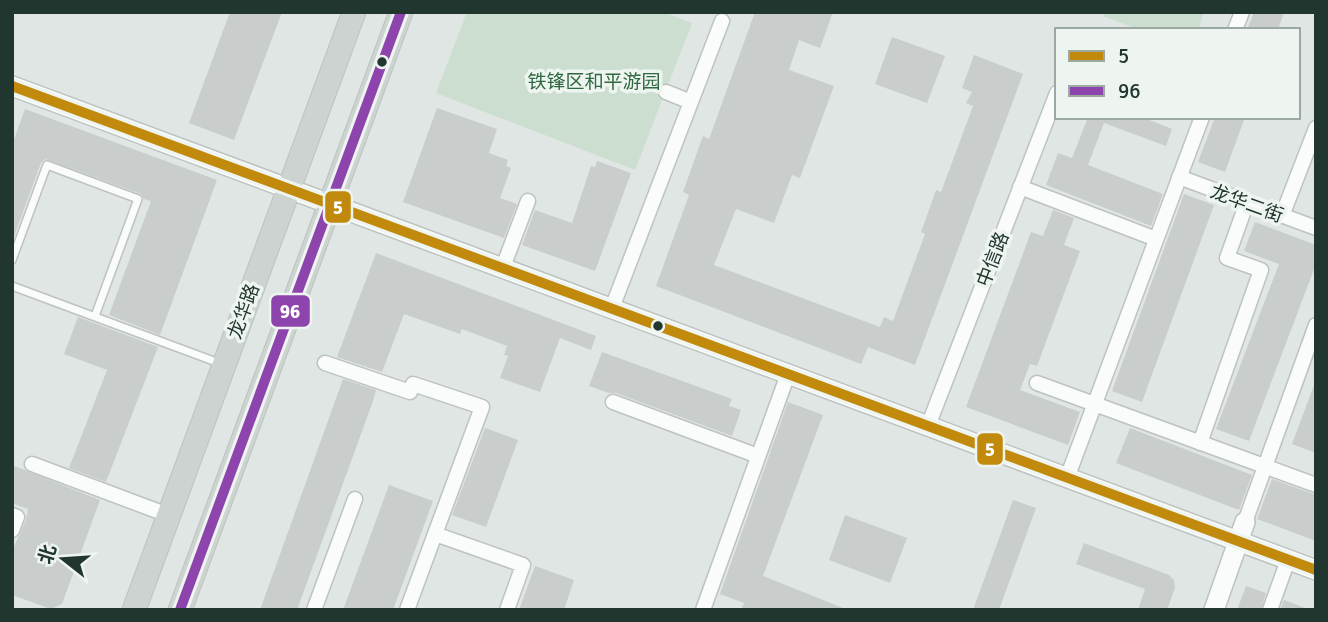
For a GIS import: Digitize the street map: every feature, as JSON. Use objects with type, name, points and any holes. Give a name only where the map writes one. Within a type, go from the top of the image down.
[{"type":"main road","name":"龙华路","points":[[134,610],[354,12]]},
{"type":"main road","points":[[180,610],[401,12]]},
{"type":"street","points":[[612,308],[722,21]]},
{"type":"street","points":[[13,89],[330,203],[1316,570]]},
{"type":"street","points":[[666,92],[691,102]]},
{"type":"street","name":"中信路","points":[[928,426],[1055,98]]},
{"type":"street","points":[[1067,478],[1201,119]]},
{"type":"street","points":[[1282,216],[1316,128]]},
{"type":"street","name":"龙华二街","points":[[1179,177],[1316,228]]},
{"type":"street","points":[[1020,187],[1156,239]]},
{"type":"street","points":[[503,267],[528,201]]},
{"type":"street","points":[[1200,443],[1261,270],[1227,258],[1247,202]]},
{"type":"street","points":[[1214,610],[1316,325]]},
{"type":"street","points":[[324,363],[410,392],[413,384],[481,407],[407,610]]},
{"type":"street","points":[[703,610],[788,374]]},
{"type":"street","points":[[1037,383],[1316,485]]},
{"type":"street","points":[[613,402],[758,456]]},
{"type":"street","points":[[32,464],[168,515]]},
{"type":"street","points":[[314,610],[355,499]]},
{"type":"street","points":[[12,515],[17,517],[12,530]]},
{"type":"street","points":[[435,534],[523,565],[507,610]]},
{"type":"street","points":[[1270,610],[1288,560]]},
{"type":"lane","points":[[12,260],[47,165],[138,199],[95,316]]},
{"type":"lane","points":[[12,286],[223,365]]},
{"type":"green space","name":"铁锋区和平游园","points":[[467,12],[663,12],[692,23],[635,170],[436,93]]},
{"type":"green space","points":[[1105,12],[1204,12],[1199,28],[1135,28],[1103,16]]},
{"type":"building","points":[[230,12],[282,12],[234,140],[189,123]]},
{"type":"building","points":[[755,12],[833,12],[820,48],[799,40],[789,70],[834,86],[800,178],[792,175],[774,223],[736,209],[714,265],[880,327],[884,317],[893,321],[925,234],[921,232],[936,190],[941,192],[973,106],[966,103],[972,92],[962,88],[974,55],[1023,74],[915,365],[868,347],[861,364],[656,286],[689,195],[683,192],[703,136],[709,139]]},
{"type":"building","points":[[1254,12],[1284,12],[1279,28],[1248,28]]},
{"type":"building","points":[[892,37],[945,56],[927,103],[875,84]]},
{"type":"building","points":[[437,108],[497,129],[489,153],[508,160],[506,166],[511,168],[500,198],[517,204],[504,238],[403,202]]},
{"type":"building","points":[[25,109],[217,180],[160,335],[109,315],[151,201],[144,199],[141,194],[45,159],[41,163],[12,242],[12,145]]},
{"type":"building","points":[[1087,119],[1147,119],[1172,129],[1166,146],[1104,123],[1088,165],[1163,194],[1151,226],[1046,185],[1058,153],[1072,158]]},
{"type":"building","points":[[1214,119],[1244,119],[1225,172],[1198,162]]},
{"type":"building","points":[[597,161],[631,173],[595,271],[522,245],[535,210],[572,223],[591,166],[595,167]]},
{"type":"building","points":[[1184,194],[1214,205],[1142,402],[1112,391]]},
{"type":"building","points":[[1053,210],[1074,218],[1064,245],[1080,251],[1037,366],[1030,364],[1020,390],[1080,412],[1068,445],[966,407],[1031,232],[1043,236]]},
{"type":"building","points":[[1255,222],[1316,245],[1316,264],[1249,441],[1216,429],[1279,264],[1244,251]]},
{"type":"building","points":[[376,253],[596,336],[591,350],[560,338],[540,392],[500,378],[508,356],[504,355],[507,346],[462,329],[460,334],[404,314],[382,372],[337,357]]},
{"type":"building","points":[[78,317],[158,347],[106,482],[69,468],[107,370],[64,354]]},
{"type":"building","points":[[602,352],[732,399],[729,406],[741,410],[732,436],[616,393],[589,386]]},
{"type":"building","points":[[343,379],[376,390],[373,401],[297,610],[260,610]]},
{"type":"building","points":[[1314,385],[1316,386],[1316,453],[1292,444]]},
{"type":"building","points":[[788,402],[823,415],[763,576],[848,610],[741,610],[744,603],[720,594]]},
{"type":"building","points":[[485,428],[518,440],[486,527],[452,515]]},
{"type":"building","points":[[1130,428],[1252,475],[1239,510],[1116,463]]},
{"type":"building","points":[[12,465],[100,500],[62,604],[51,609],[12,595],[12,551],[28,509],[12,503]]},
{"type":"building","points":[[1272,479],[1316,495],[1316,541],[1257,519]]},
{"type":"building","points":[[389,485],[433,501],[393,610],[343,610]]},
{"type":"building","points":[[1013,500],[1036,508],[999,610],[973,610]]},
{"type":"building","points":[[845,515],[907,538],[890,583],[829,560]]},
{"type":"building","points":[[1084,543],[1169,575],[1174,580],[1175,588],[1167,610],[1138,610],[1145,589],[1076,564]]},
{"type":"building","points":[[535,566],[574,580],[564,610],[519,610]]},
{"type":"building","points":[[1246,586],[1266,593],[1261,610],[1237,610]]},
{"type":"building","points":[[1284,600],[1305,608],[1305,610],[1280,610]]},
{"type":"transit line","name":"96","points":[[180,610],[401,12]]},
{"type":"transit line","name":"5","points":[[12,86],[1316,570]]}]
